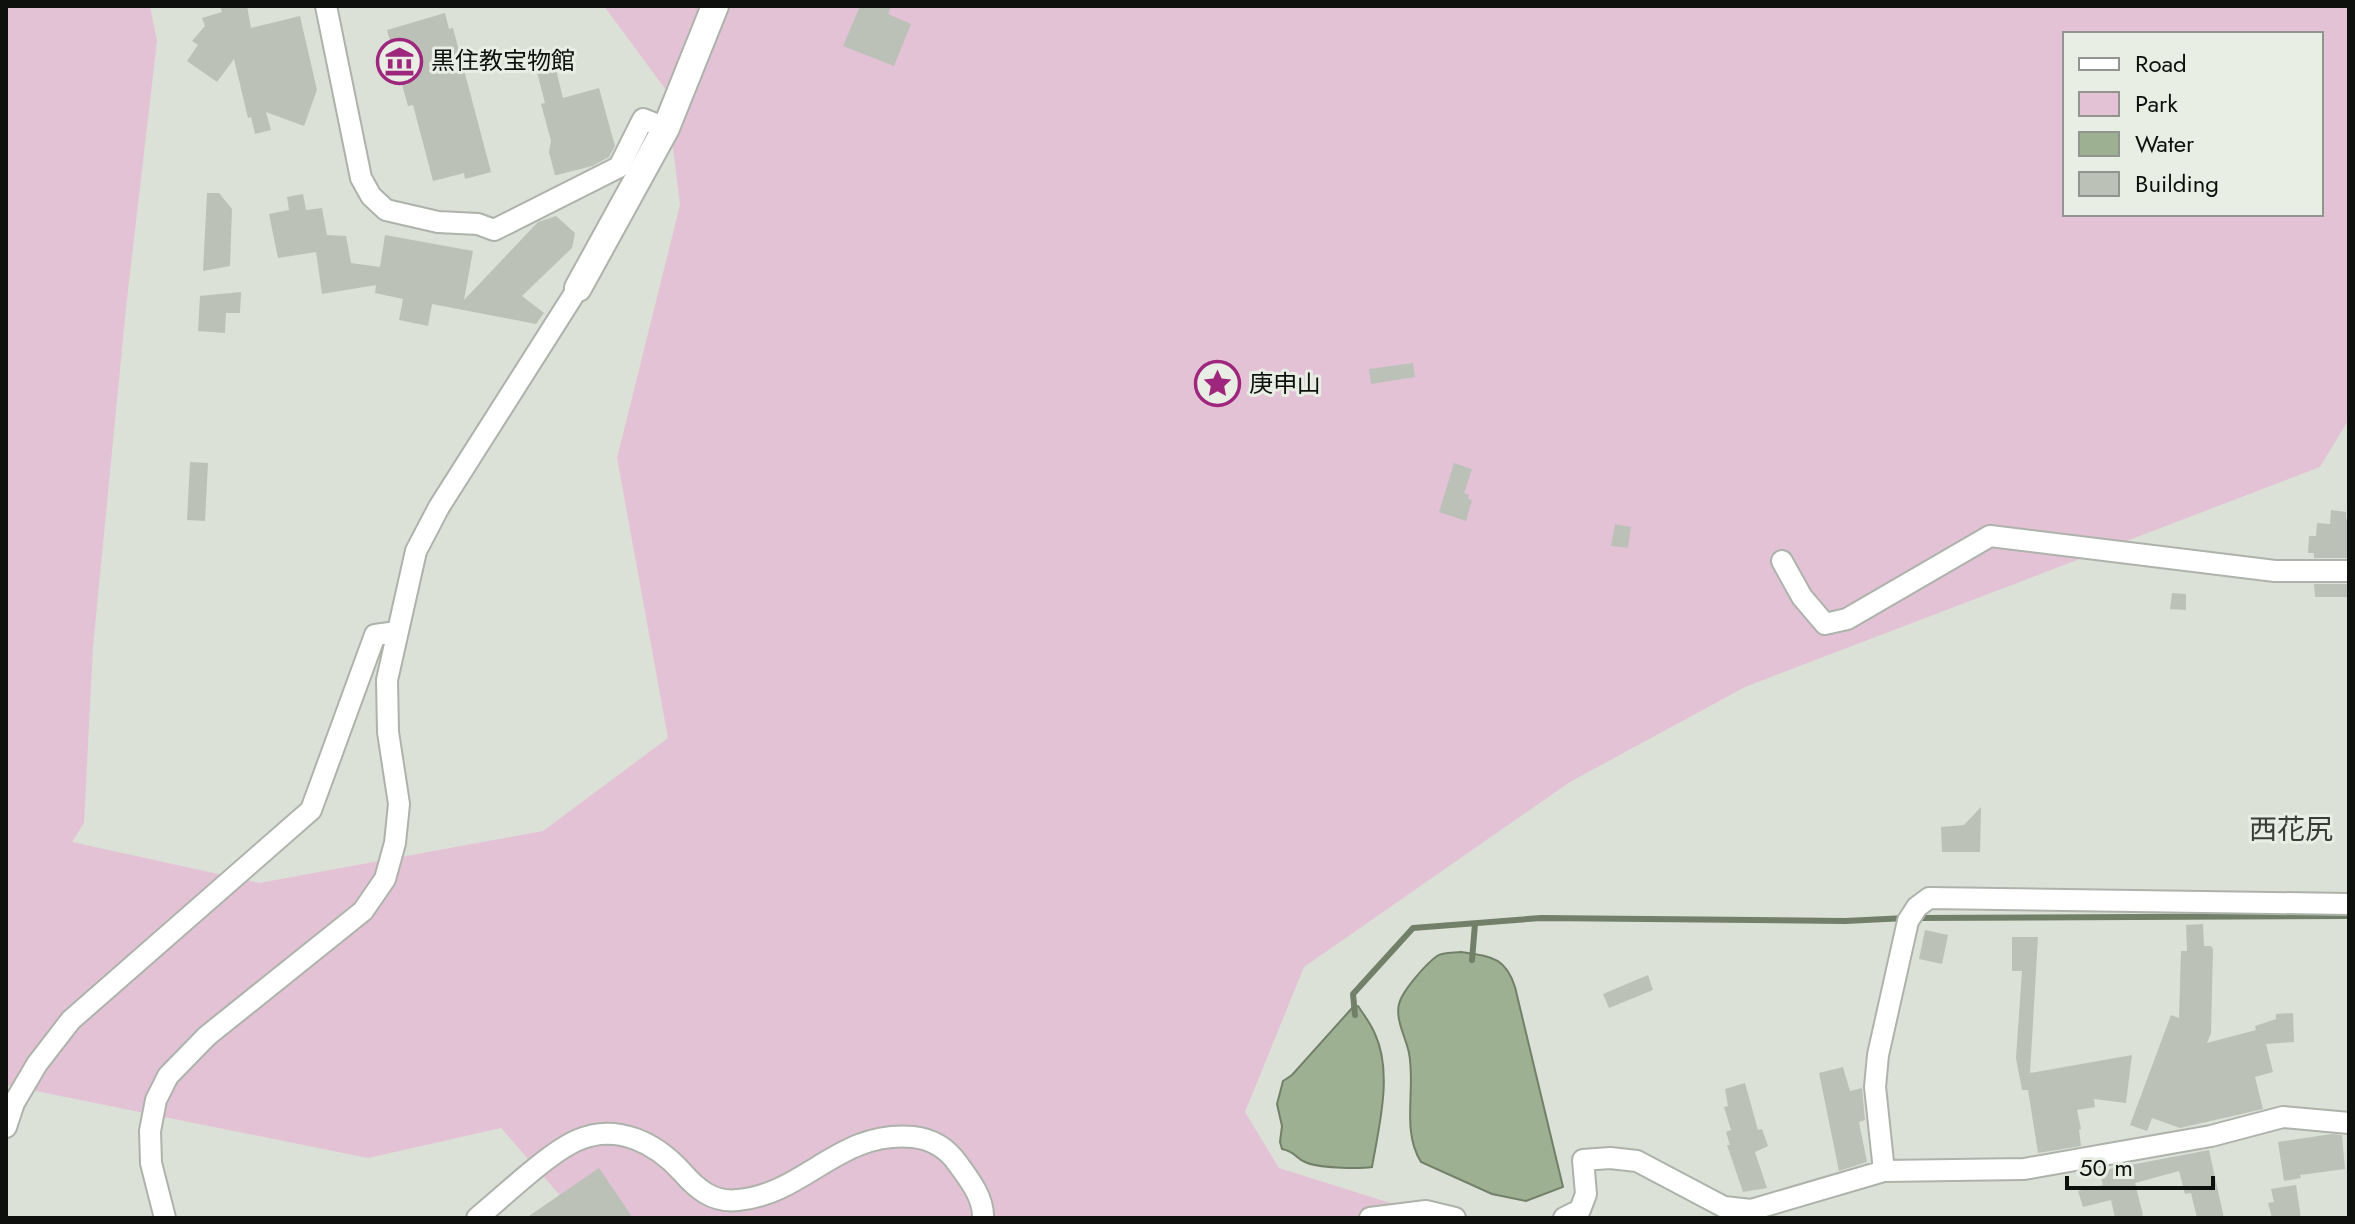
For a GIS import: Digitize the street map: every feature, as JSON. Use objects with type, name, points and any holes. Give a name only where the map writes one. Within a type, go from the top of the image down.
[{"type":"street","points":[[326,6],[361,178],[371,196],[386,210],[438,222],[478,224],[494,230],[619,167],[643,119],[666,128]]},
{"type":"street","points":[[165,1218],[151,1163],[150,1131],[156,1100],[168,1076],[207,1036],[363,911],[385,879],[395,843],[399,804],[388,732],[387,680],[416,551],[439,507],[578,288],[666,128],[715,6]]},
{"type":"street","points":[[1782,561],[1802,597],[1825,624],[1847,619],[1990,536],[2275,571],[2349,571]]},
{"type":"street","points":[[6,1127],[14,1103],[37,1064],[71,1020],[311,810],[375,635],[397,632]]},
{"type":"street","points":[[1884,1171],[1875,1087],[1878,1055],[1911,916],[1929,898],[2349,904]]},
{"type":"street","points":[[1564,1218],[1580,1210],[1586,1194],[1583,1160],[1610,1158],[1637,1161],[1724,1207],[1751,1210],[1884,1171],[2024,1169],[2211,1136],[2283,1117],[2349,1123]]},
{"type":"street","points":[[477,1218],[579,1139],[609,1135],[643,1140],[668,1157],[698,1191],[717,1199],[737,1201],[776,1190],[855,1144],[879,1137],[922,1138],[952,1154],[979,1198],[983,1218]]},
{"type":"street","points":[[1370,1218],[1426,1211],[1455,1218]]},
{"type":"green space","points":[[6,6],[150,6],[157,41],[126,308],[93,647],[84,823],[72,842],[259,883],[543,831],[668,738],[617,458],[680,205],[666,90],[604,6],[2349,6],[2349,419],[2320,467],[1745,687],[1570,782],[1304,967],[1245,1112],[1279,1168],[1438,1218],[580,1218],[501,1128],[368,1158],[6,1085]]},
{"type":"water","points":[[1461,952],[1496,960],[1507,969],[1515,987],[1563,1187],[1526,1201],[1492,1194],[1421,1162],[1415,1150],[1410,1123],[1411,1067],[1399,1004],[1409,985],[1432,960],[1442,954]]},
{"type":"water","points":[[1358,1006],[1375,1034],[1383,1065],[1383,1100],[1372,1167],[1338,1168],[1311,1164],[1282,1149],[1282,1126],[1277,1104],[1283,1081],[1292,1075],[1353,1007]]},
{"type":"building","points":[[220,6],[247,6],[251,28],[300,16],[317,90],[304,126],[266,112],[271,130],[255,134],[251,117],[248,118],[234,59],[217,82],[187,61],[198,45],[192,41],[205,26],[202,18],[222,12]]},
{"type":"building","points":[[860,6],[891,6],[888,14],[911,24],[894,66],[843,46]]},
{"type":"building","points":[[445,13],[449,29],[453,28],[491,172],[465,179],[464,173],[433,181],[413,105],[408,106],[387,30]]},
{"type":"building","points":[[555,66],[563,98],[599,88],[615,146],[609,157],[592,166],[557,175],[549,152],[551,141],[541,104],[545,103],[537,72]]},
{"type":"building","points":[[207,193],[219,193],[232,209],[230,266],[203,271]]},
{"type":"building","points":[[303,194],[306,210],[322,208],[327,235],[346,236],[351,263],[380,267],[385,235],[473,251],[464,300],[538,222],[556,216],[575,233],[572,248],[522,296],[544,313],[536,324],[432,304],[428,326],[399,320],[403,299],[375,293],[376,285],[322,294],[316,252],[278,258],[269,214],[289,210],[287,197]]},
{"type":"building","points":[[241,292],[240,313],[226,313],[225,333],[198,331],[200,296]]},
{"type":"building","points":[[1413,363],[1415,377],[1371,384],[1369,369]]},
{"type":"building","points":[[190,462],[208,463],[205,521],[187,520]]},
{"type":"building","points":[[1454,463],[1472,469],[1464,493],[1472,500],[1466,521],[1439,512]]},
{"type":"building","points":[[2331,510],[2346,512],[2346,519],[2349,520],[2349,558],[2314,558],[2314,553],[2308,553],[2309,536],[2316,536],[2317,523],[2330,524]]},
{"type":"building","points":[[1615,524],[1631,527],[1628,548],[1611,546]]},
{"type":"building","points":[[2314,584],[2349,584],[2349,597],[2315,597]]},
{"type":"building","points":[[2172,593],[2186,594],[2186,610],[2170,609]]},
{"type":"building","points":[[1981,807],[1980,852],[1942,852],[1941,827],[1964,825]]},
{"type":"building","points":[[2203,924],[2204,946],[2213,949],[2211,1033],[2207,1043],[2256,1030],[2255,1026],[2276,1019],[2276,1014],[2293,1013],[2294,1042],[2266,1044],[2273,1072],[2255,1077],[2263,1109],[2180,1128],[2152,1118],[2147,1131],[2130,1125],[2171,1015],[2179,1018],[2181,951],[2187,951],[2186,925]]},
{"type":"building","points":[[1925,930],[1948,935],[1942,964],[1919,959]]},
{"type":"building","points":[[2012,937],[2038,937],[2030,1073],[2132,1055],[2126,1103],[2094,1099],[2095,1107],[2077,1110],[2081,1146],[2038,1153],[2028,1090],[2022,1090],[2016,1058],[2022,971],[2012,971]]},
{"type":"building","points":[[1648,975],[1653,990],[1609,1008],[1603,994]]},
{"type":"building","points":[[1843,1067],[1850,1091],[1862,1088],[1865,1120],[1859,1122],[1867,1162],[1839,1171],[1819,1073]]},
{"type":"building","points":[[1745,1083],[1758,1130],[1762,1129],[1768,1146],[1755,1152],[1767,1188],[1743,1192],[1727,1145],[1730,1145],[1726,1132],[1731,1130],[1724,1107],[1728,1106],[1725,1089]]},
{"type":"building","points":[[2342,1135],[2345,1169],[2300,1175],[2301,1178],[2284,1181],[2278,1142]]},
{"type":"building","points":[[2209,1150],[2224,1218],[2197,1218],[2191,1193],[2185,1194],[2179,1171],[2135,1183],[2143,1215],[2140,1218],[2115,1218],[2111,1200],[2083,1207],[2078,1191],[2103,1185],[2099,1171]]},
{"type":"building","points":[[599,1168],[633,1218],[526,1218]]},
{"type":"building","points":[[2296,1185],[2301,1218],[2272,1218],[2268,1203],[2274,1202],[2271,1189]]},
{"type":"waterway","points":[[1917,918],[2349,916]]},
{"type":"waterway","points":[[1355,1015],[1353,994],[1413,928],[1541,918],[1845,921],[1906,918]]},
{"type":"waterway","points":[[1472,960],[1475,924]]},
{"type":"place","name":"黒住教宝物館","points":[[400,61]]},
{"type":"place","name":"庚申山","points":[[1218,384]]},
{"type":"district","name":"西花尻","points":[[2291,829]]}]
